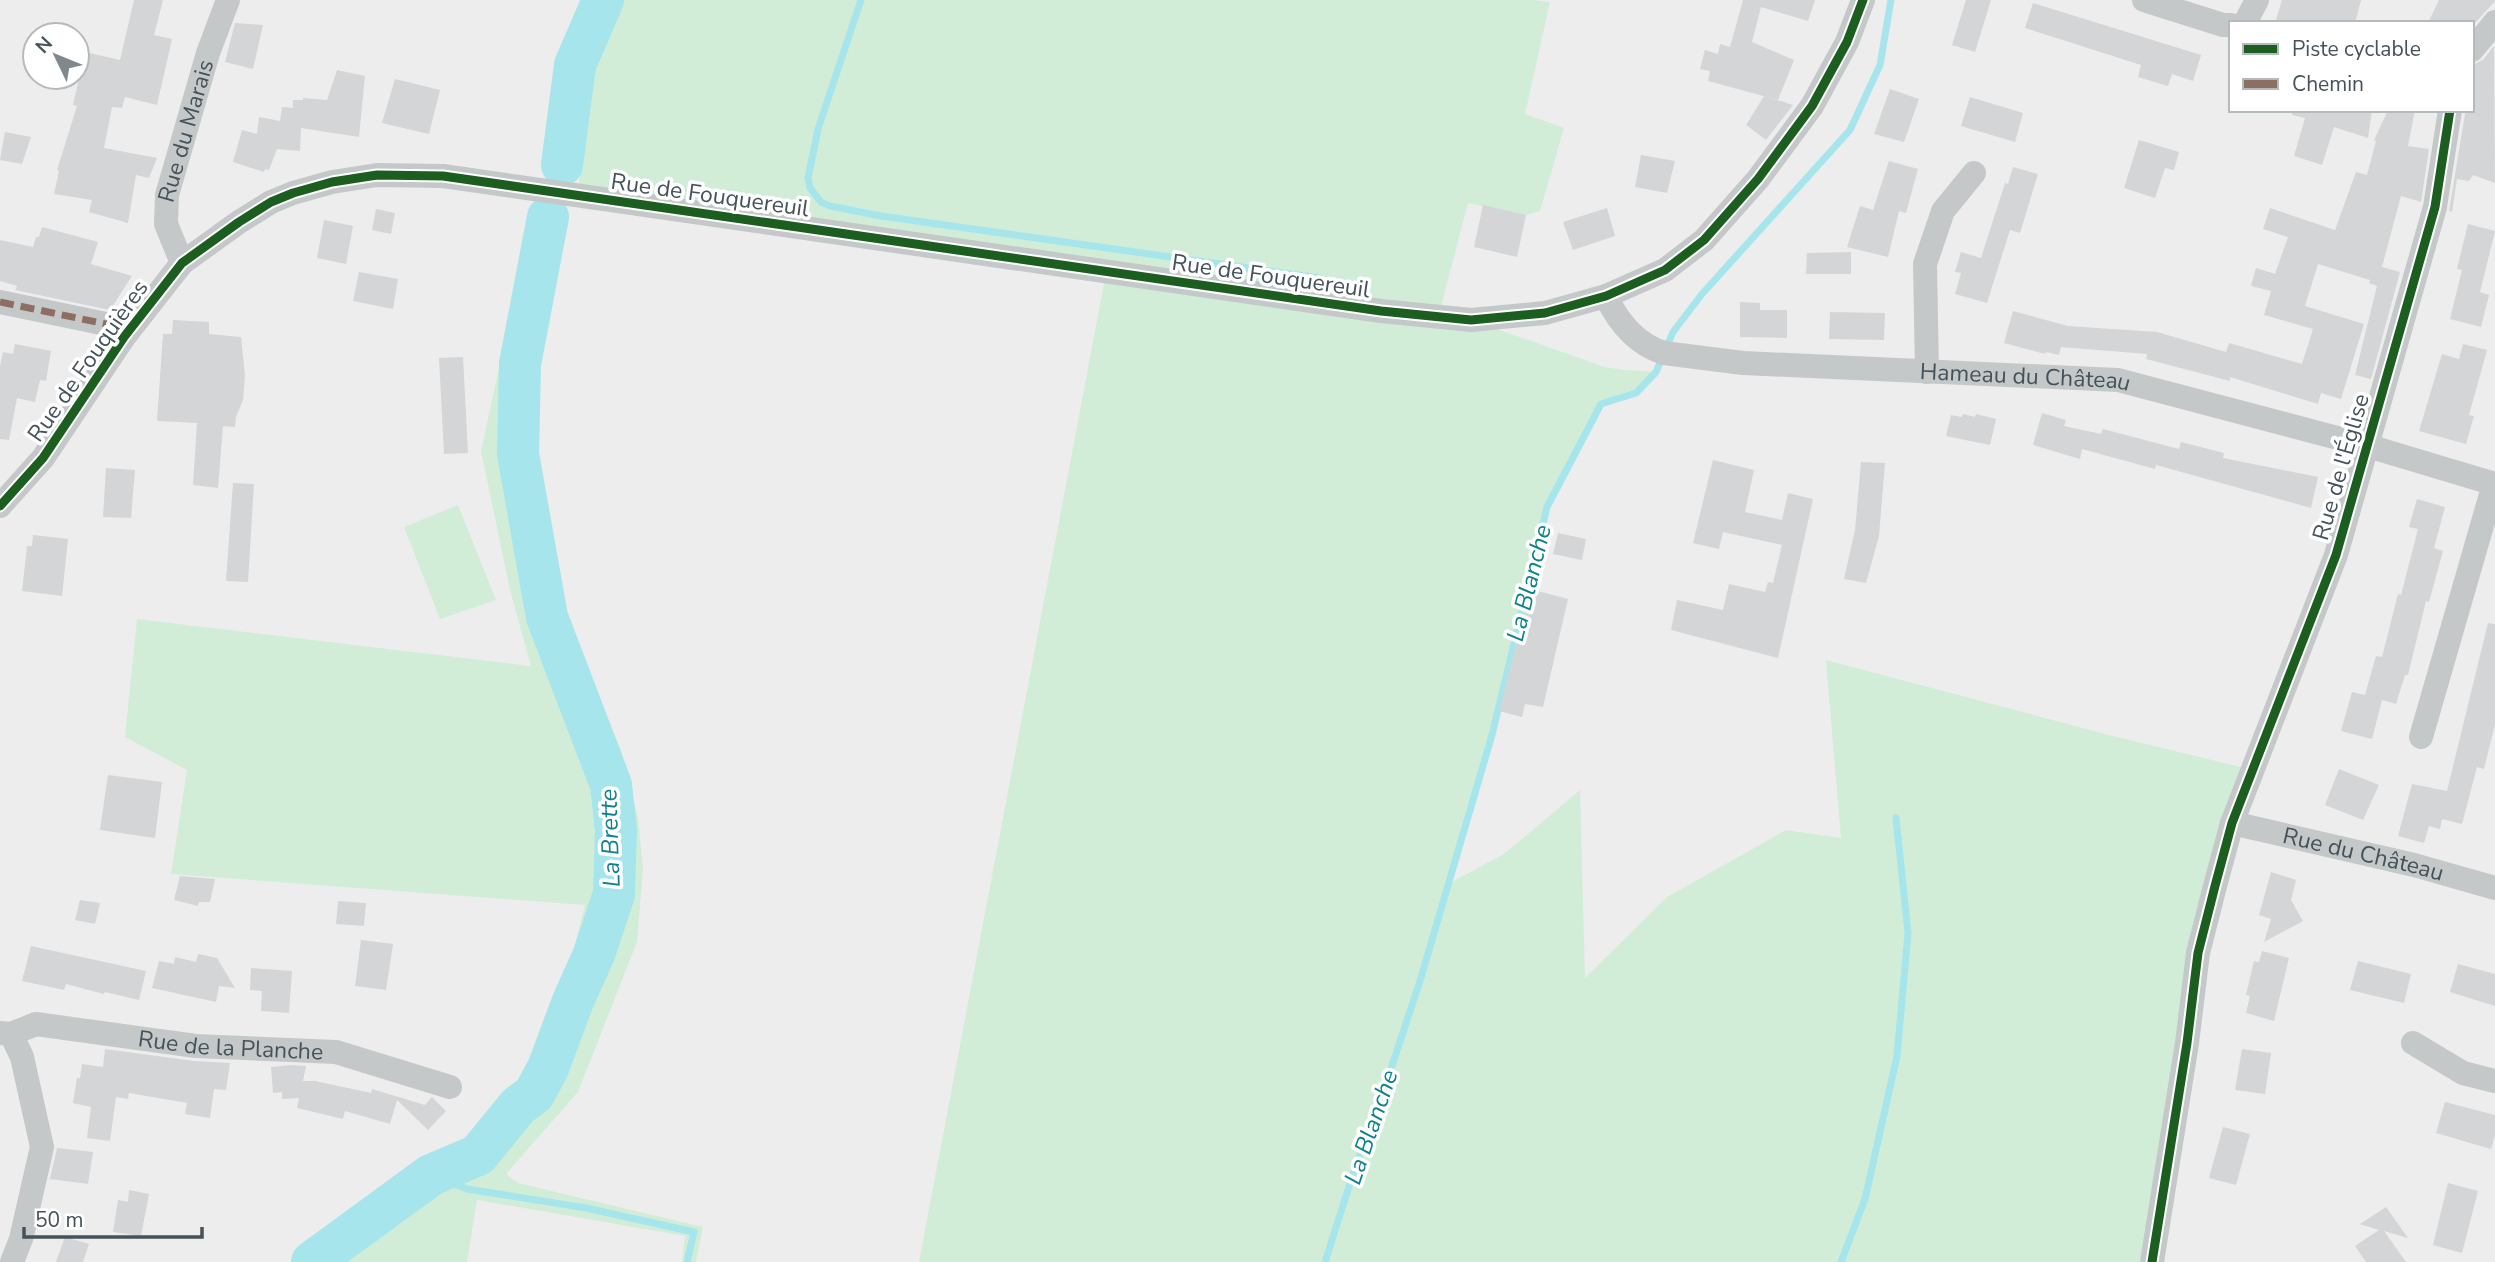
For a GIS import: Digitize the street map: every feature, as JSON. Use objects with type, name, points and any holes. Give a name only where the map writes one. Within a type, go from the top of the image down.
[{"type":"street","name":"Rue du Marais","points":[[182,263],[166,224],[167,195],[208,52],[228,0]]},
{"type":"street","name":"Rue de Fouquereuil","points":[[530,189],[1438,318],[1471,320],[1545,313],[1606,296],[1665,270],[1704,240],[1758,179],[1812,106],[1847,42],[1863,0]]},
{"type":"street","points":[[2144,0],[2229,25]]},
{"type":"street","points":[[2246,21],[2257,0]]},
{"type":"street","points":[[2474,48],[2495,22]]},
{"type":"street","name":"Rue de l'Église","points":[[2152,1262],[2198,953],[2232,823],[2336,555],[2435,207],[2450,112]]},
{"type":"street","points":[[1927,372],[1925,264],[1942,211],[1975,173]]},
{"type":"street","name":"Rue de Fouquières","points":[[0,506],[43,458],[124,337],[182,263],[271,202],[331,182],[377,174],[443,176],[530,189]]},
{"type":"street","name":"Hameau du Château","points":[[1606,296],[1620,324],[1666,352],[1743,363],[2118,380],[2368,446],[2495,484]]},
{"type":"street","points":[[0,302],[106,324],[124,337]]},
{"type":"street","points":[[2421,737],[2495,484]]},
{"type":"street","name":"Rue du Château","points":[[2232,823],[2414,865],[2495,888]]},
{"type":"street","name":"Rue de la Planche","points":[[5,1033],[36,1024],[196,1046],[336,1052],[450,1087]]},
{"type":"street","points":[[5,1033],[22,1057],[42,1147],[21,1239],[12,1262]]},
{"type":"street","points":[[2413,1043],[2463,1073],[2495,1081]]},
{"type":"green space","points":[[617,0],[1550,2],[1525,114],[1564,128],[1540,211],[1526,215],[1468,203],[1438,318],[1471,320],[1605,367],[1656,372],[1636,393],[1601,404],[1547,507],[1496,723],[1448,884],[1504,854],[1580,790],[1585,978],[1667,897],[1786,830],[1841,838],[1826,660],[2253,770],[2232,823],[2152,1262],[919,1262],[1106,273],[577,195],[598,50]]},
{"type":"green space","points":[[532,216],[565,224],[542,348],[530,445],[562,604],[579,653],[621,750],[638,818],[643,869],[637,942],[578,1092],[506,1174],[518,1183],[703,1227],[696,1262],[682,1262],[685,1236],[477,1200],[467,1262],[295,1262],[390,1194],[455,1153],[503,1108],[531,1059],[569,968],[585,905],[171,874],[187,770],[125,737],[137,619],[531,666],[510,590],[481,451]]},
{"type":"green space","points":[[458,505],[496,600],[440,619],[404,527]]},
{"type":"building","points":[[134,0],[163,0],[154,35],[172,39],[157,105],[125,97],[122,108],[112,107],[104,148],[157,158],[149,178],[136,175],[128,223],[89,212],[92,200],[54,194],[59,171],[57,170],[77,106],[73,105],[76,91],[91,91],[91,53],[120,60]]},
{"type":"building","points":[[1743,0],[1815,0],[1808,21],[1761,7],[1752,42],[1794,60],[1778,100],[1708,81],[1710,71],[1700,69],[1705,50],[1718,54],[1720,44],[1730,47]]},
{"type":"building","points":[[1966,0],[1991,0],[1975,52],[1952,45]]},
{"type":"building","points":[[2282,0],[2361,0],[2356,21],[2276,21]]},
{"type":"building","points":[[2439,0],[2495,0],[2475,23],[2429,21]]},
{"type":"building","points":[[2033,3],[2201,55],[2193,81],[2172,74],[2168,86],[2138,77],[2141,65],[2025,28]]},
{"type":"building","points":[[235,23],[263,25],[253,69],[225,62]]},
{"type":"building","points":[[2494,46],[2495,183],[2473,175],[2469,181],[2457,179],[2452,212],[2449,211],[2465,114],[2474,112],[2474,64],[2483,60]]},
{"type":"building","points":[[337,70],[365,76],[359,137],[301,128],[300,151],[277,149],[269,170],[265,169],[264,172],[233,162],[242,130],[257,134],[259,117],[280,121],[282,107],[293,108],[293,100],[327,100]]},
{"type":"building","points":[[395,79],[440,90],[429,134],[382,123]]},
{"type":"building","points":[[1890,89],[1919,99],[1904,142],[1874,134]]},
{"type":"building","points":[[1764,96],[1793,105],[1766,140],[1746,125]]},
{"type":"building","points":[[1970,97],[2023,113],[2015,142],[1961,126]]},
{"type":"building","points":[[2293,112],[2372,112],[2368,138],[2334,127],[2322,165],[2294,156],[2305,118],[2292,115]]},
{"type":"building","points":[[2387,112],[2415,112],[2408,146],[2429,149],[2421,202],[2401,196],[2382,267],[2400,272],[2371,379],[2355,375],[2377,286],[2369,283],[2370,280],[2318,264],[2305,306],[2364,324],[2341,399],[2321,393],[2318,404],[2230,377],[2230,381],[2146,359],[2147,354],[2061,347],[2059,355],[2045,354],[2004,343],[2013,311],[2068,326],[2157,332],[2226,352],[2229,343],[2302,364],[2313,329],[2264,315],[2271,291],[2251,286],[2256,268],[2275,274],[2288,237],[2263,229],[2270,208],[2335,230],[2356,172],[2367,175],[2376,141],[2374,140]]},
{"type":"building","points":[[5,132],[31,137],[22,164],[0,160]]},
{"type":"building","points":[[2139,140],[2179,152],[2174,170],[2165,168],[2155,198],[2124,188]]},
{"type":"building","points":[[1641,155],[1675,161],[1667,193],[1635,187]]},
{"type":"building","points":[[1889,161],[1918,169],[1906,213],[1899,211],[1888,257],[1847,247],[1860,206],[1873,210]]},
{"type":"building","points":[[2013,167],[2038,174],[2020,233],[2010,230],[1987,303],[1955,294],[1961,273],[1955,272],[1961,252],[1981,258],[2005,183],[2008,184]]},
{"type":"building","points":[[1483,205],[1526,215],[1517,257],[1474,247]]},
{"type":"building","points":[[1607,208],[1615,236],[1573,250],[1563,222]]},
{"type":"building","points":[[376,209],[395,213],[391,234],[372,230]]},
{"type":"building","points":[[324,220],[353,226],[346,264],[317,258]]},
{"type":"building","points":[[2468,224],[2495,231],[2480,292],[2489,295],[2481,327],[2450,319],[2462,270],[2457,269]]},
{"type":"building","points":[[42,227],[98,242],[91,264],[132,276],[110,310],[15,290],[17,286],[0,281],[0,240],[33,247]]},
{"type":"building","points":[[1851,252],[1851,274],[1806,274],[1807,253]]},
{"type":"building","points":[[359,272],[398,279],[393,309],[353,301]]},
{"type":"building","points":[[1740,302],[1760,303],[1760,310],[1787,310],[1787,338],[1740,337]]},
{"type":"building","points":[[1830,312],[1885,313],[1884,340],[1829,339]]},
{"type":"building","points":[[173,320],[209,322],[209,334],[241,337],[245,376],[243,400],[235,427],[223,426],[218,488],[193,485],[197,423],[157,421],[163,334],[172,334]]},
{"type":"building","points":[[15,344],[51,351],[46,381],[40,380],[35,402],[17,398],[9,440],[0,439],[0,366],[3,352],[13,354]]},
{"type":"building","points":[[2463,344],[2487,350],[2469,415],[2474,416],[2466,444],[2419,431],[2442,354],[2459,359]]},
{"type":"building","points":[[463,357],[468,453],[444,454],[439,358]]},
{"type":"building","points":[[2042,413],[2066,420],[2064,426],[2101,434],[2103,429],[2179,449],[2181,442],[2224,453],[2223,458],[2318,477],[2311,508],[2156,465],[2155,469],[2082,449],[2080,459],[2033,445]]},
{"type":"building","points":[[1963,414],[1996,419],[1990,445],[1946,436],[1951,415],[1962,417]]},
{"type":"building","points":[[1713,460],[1754,470],[1745,512],[1782,520],[1788,493],[1813,499],[1778,658],[1671,630],[1677,600],[1723,610],[1729,584],[1765,592],[1768,582],[1773,583],[1782,545],[1723,532],[1719,549],[1693,543]]},
{"type":"building","points":[[1861,462],[1885,463],[1879,536],[1866,583],[1844,579],[1855,530]]},
{"type":"building","points":[[106,468],[135,470],[131,518],[103,517]]},
{"type":"building","points":[[233,483],[254,484],[248,582],[226,581]]},
{"type":"building","points":[[2417,499],[2445,507],[2434,548],[2443,551],[2429,602],[2426,601],[2408,675],[2405,675],[2396,704],[2382,700],[2372,739],[2341,731],[2352,692],[2365,695],[2376,656],[2382,657],[2418,529],[2409,527]]},
{"type":"building","points":[[1558,533],[1586,539],[1582,560],[1553,554]]},
{"type":"building","points":[[33,535],[68,539],[62,596],[22,591],[27,546],[32,546]]},
{"type":"building","points":[[1530,589],[1568,599],[1543,707],[1525,704],[1522,717],[1499,711]]},
{"type":"building","points":[[2488,623],[2495,624],[2495,724],[2484,769],[2477,767],[2462,824],[2442,819],[2440,829],[2429,826],[2424,843],[2398,836],[2412,784],[2447,791]]},
{"type":"building","points":[[2339,769],[2379,785],[2363,820],[2325,805]]},
{"type":"building","points":[[108,775],[162,782],[155,838],[100,830]]},
{"type":"building","points":[[2271,872],[2296,880],[2291,900],[2303,921],[2264,942],[2271,919],[2259,915]]},
{"type":"building","points":[[180,876],[215,879],[210,902],[199,902],[198,906],[174,900]]},
{"type":"building","points":[[80,900],[100,903],[95,924],[75,920]]},
{"type":"building","points":[[338,901],[366,903],[364,926],[336,924]]},
{"type":"building","points":[[361,940],[393,944],[386,990],[355,986]]},
{"type":"building","points":[[31,946],[146,971],[139,1000],[66,984],[64,990],[22,981]]},
{"type":"building","points":[[2262,951],[2289,958],[2274,1021],[2246,1013],[2250,996],[2246,995],[2254,961],[2259,962]]},
{"type":"building","points":[[198,954],[217,958],[235,988],[219,986],[216,1002],[152,988],[159,961],[174,964],[175,957],[196,962]]},
{"type":"building","points":[[2358,961],[2411,974],[2404,1003],[2350,990]]},
{"type":"building","points":[[2458,964],[2495,974],[2495,1006],[2450,992]]},
{"type":"building","points":[[251,968],[292,971],[289,1013],[261,1011],[262,991],[250,990]]},
{"type":"building","points":[[105,1049],[230,1063],[226,1090],[214,1089],[210,1118],[185,1114],[187,1103],[129,1093],[128,1099],[116,1097],[110,1141],[87,1138],[91,1107],[73,1103],[77,1078],[80,1078],[82,1064],[103,1067]]},
{"type":"building","points":[[2242,1049],[2271,1053],[2265,1094],[2235,1090]]},
{"type":"building","points":[[306,1066],[303,1081],[371,1093],[372,1089],[425,1105],[432,1097],[446,1111],[428,1130],[397,1100],[390,1124],[345,1111],[343,1119],[297,1108],[299,1098],[282,1099],[282,1092],[273,1093],[271,1067]]},
{"type":"building","points":[[2445,1102],[2495,1115],[2495,1135],[2491,1149],[2436,1133]]},
{"type":"building","points":[[2223,1127],[2250,1134],[2236,1185],[2209,1178]]},
{"type":"building","points":[[57,1148],[93,1152],[88,1184],[50,1179]]},
{"type":"building","points":[[2448,1183],[2478,1191],[2462,1253],[2433,1245]]},
{"type":"building","points":[[129,1190],[149,1194],[141,1236],[113,1232],[118,1200],[128,1202]]},
{"type":"building","points":[[2386,1207],[2408,1238],[2384,1231],[2406,1262],[2366,1262],[2355,1246],[2379,1230],[2360,1224]]},
{"type":"building","points":[[65,1237],[89,1244],[83,1262],[56,1262]]},
{"type":"waterway","points":[[562,165],[575,65],[603,0]]},
{"type":"waterway","points":[[861,0],[818,129],[808,178],[810,188],[821,202],[881,216],[1319,278]]},
{"type":"waterway","name":"La Blanche","points":[[1325,1262],[1420,981],[1492,735],[1547,507],[1601,404],[1636,393],[1656,372],[1673,332],[1702,294],[1850,130],[1880,65],[1891,0]]},
{"type":"waterway","name":"La Brette","points":[[312,1262],[431,1175],[478,1155],[518,1106],[534,1094],[548,1068],[594,954],[614,894],[616,830],[611,785],[547,617],[518,454],[520,364],[548,217]]},
{"type":"waterway","points":[[1841,1262],[1865,1199],[1897,1056],[1908,933],[1896,818]]},
{"type":"waterway","points":[[431,1175],[467,1189],[586,1208],[694,1232],[687,1262]]},
{"type":"marked path","points":[[0,302],[106,324],[124,337]]},
{"type":"cycle path","points":[[0,506],[43,458],[124,337],[182,263],[271,202],[332,182],[377,175],[443,176],[1381,311],[1471,320],[1545,313],[1606,296],[1665,270],[1704,240],[1758,179],[1812,106],[1847,42],[1863,0]]},
{"type":"cycle path","points":[[2152,1262],[2187,1043],[2198,953],[2215,886],[2232,823],[2336,555],[2435,207],[2450,112]]}]
